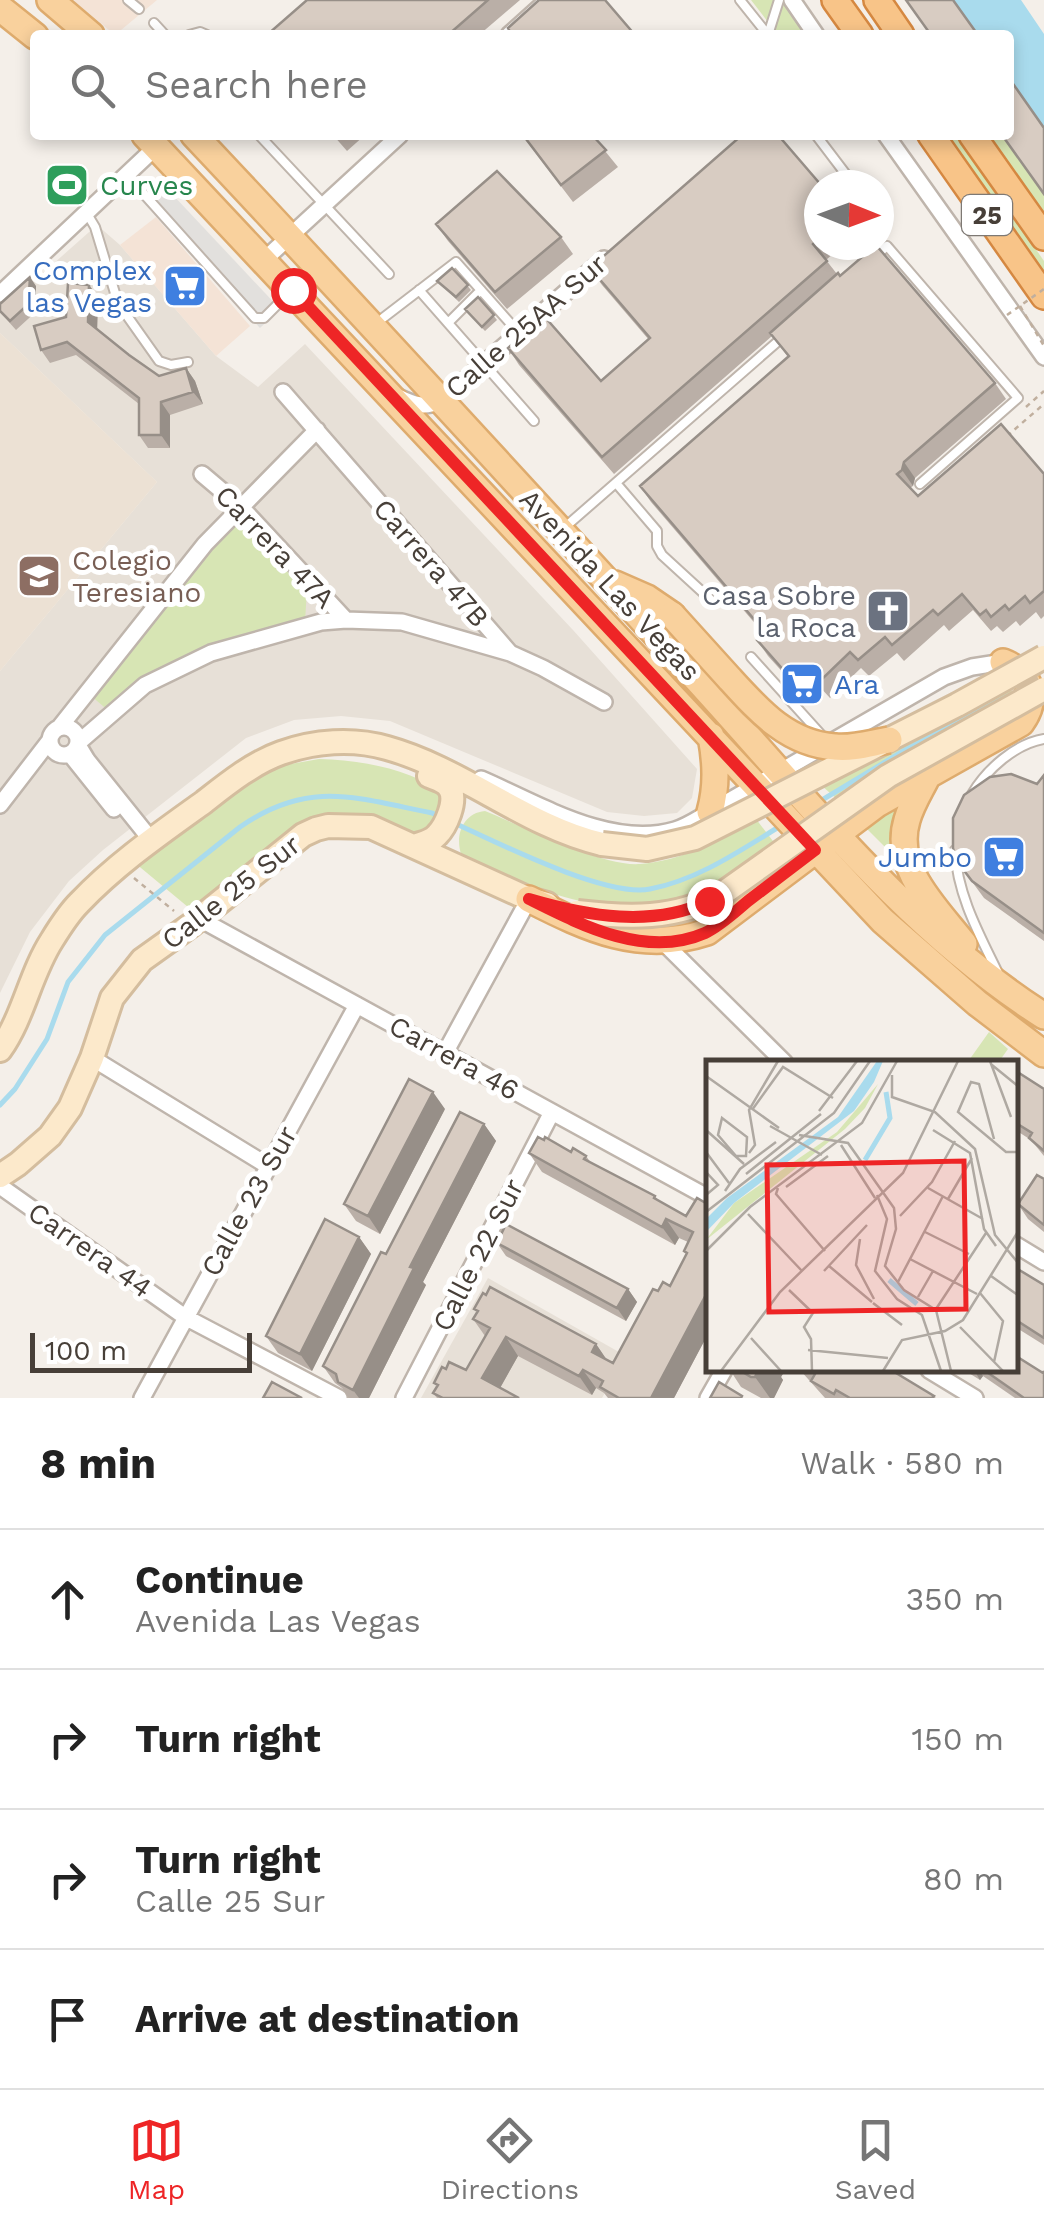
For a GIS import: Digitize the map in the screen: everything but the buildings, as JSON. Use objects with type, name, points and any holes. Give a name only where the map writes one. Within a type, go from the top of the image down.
[{"type":"highway","points":[[835,0],[856,30]]},
{"type":"highway","points":[[877,0],[898,30]]},
{"type":"highway","name":"25","points":[[935,140],[1044,292]]},
{"type":"highway","name":"25","points":[[975,140],[1044,238]]},
{"type":"main road","points":[[50,0],[84,30]]},
{"type":"main road","points":[[0,8],[30,32]]},
{"type":"main road","name":"Avenida Las Vegas","points":[[151,140],[797,830],[825,841],[944,942],[1023,999]]},
{"type":"main road","name":"Avenida Las Vegas","points":[[199,140],[801,794],[825,841],[883,922],[977,1003],[1044,1054]]},
{"type":"main road","points":[[606,580],[647,598],[672,615],[762,714],[790,734],[835,748],[889,740]]},
{"type":"main road","points":[[414,846],[432,840],[472,804],[488,802],[542,829],[602,844],[647,849],[695,838],[889,740],[1044,654]]},
{"type":"main road","points":[[529,899],[582,926],[605,933],[663,942],[707,932],[877,804],[1021,723],[1031,702],[1030,688],[1016,667],[1003,662]]},
{"type":"main road","name":"Calle 25 Sur","points":[[0,1176],[50,1136],[70,1108],[112,998],[142,960],[187,915],[316,828],[371,827],[529,899],[577,912],[658,915],[709,901],[888,776],[1044,689]]},
{"type":"main road","points":[[734,720],[774,738],[824,746]]},
{"type":"main road","points":[[710,812],[716,780],[711,736]]},
{"type":"main road","points":[[0,1050],[15,1026],[50,943],[77,904],[117,868],[241,775],[280,753],[364,742],[406,754],[558,831],[602,844]]},
{"type":"main road","points":[[280,753],[363,753],[444,783],[452,794],[452,850],[463,868]]},
{"type":"main road","points":[[927,777],[907,819],[905,856],[925,893],[1023,999]]},
{"type":"street","points":[[515,30],[548,0]]},
{"type":"street","points":[[792,0],[813,30]]},
{"type":"street","points":[[0,294],[126,174],[151,140]]},
{"type":"street","points":[[264,260],[395,140]]},
{"type":"street","points":[[890,140],[1044,357]]},
{"type":"street","name":"Calle 25AA Sur","points":[[386,390],[412,405],[441,401],[619,246]]},
{"type":"street","name":"Carrera 47B","points":[[282,392],[510,653],[604,702]]},
{"type":"street","points":[[0,805],[204,544],[317,430]]},
{"type":"street","name":"Carrera 47A","points":[[202,474],[241,508],[346,620]]},
{"type":"street","points":[[24,775],[72,749],[145,686],[212,653],[322,622],[402,622],[510,653]]},
{"type":"street","points":[[364,742],[414,751],[586,825],[615,833],[664,832],[710,812],[944,677],[1044,654]]},
{"type":"street","points":[[55,734],[68,727],[74,731],[72,749]]},
{"type":"street","points":[[55,734],[56,752],[72,749],[87,760],[149,844]]},
{"type":"street","points":[[444,1053],[529,899]]},
{"type":"street","name":"Carrera 46","points":[[187,915],[706,1196]]},
{"type":"street","points":[[663,942],[782,1060]]},
{"type":"street","name":"Calle 23 Sur","points":[[142,1398],[357,1005]]},
{"type":"street","points":[[92,1058],[268,1166]]},
{"type":"street","name":"Calle 22 Sur","points":[[404,1398],[552,1112]]},
{"type":"street","name":"Carrera 44","points":[[0,1186],[185,1317],[338,1398]]},
{"type":"street","points":[[1019,1246],[1044,1262]]},
{"type":"street","points":[[708,1398],[722,1373]]},
{"type":"street","points":[[934,1373],[975,1398]]},
{"type":"lane","points":[[128,0],[139,9]]},
{"type":"lane","points":[[740,0],[764,30]]},
{"type":"lane","points":[[770,30],[779,0]]},
{"type":"lane","points":[[154,23],[160,30]]},
{"type":"lane","points":[[264,140],[389,274]]},
{"type":"lane","points":[[820,140],[843,170]]},
{"type":"lane","points":[[126,174],[255,318],[264,318],[293,290]]},
{"type":"lane","points":[[86,212],[95,227],[118,303],[159,361],[171,365],[188,362]]},
{"type":"lane","points":[[894,254],[1018,398],[920,484]]},
{"type":"lane","points":[[383,318],[456,262],[519,333]]},
{"type":"lane","points":[[419,290],[534,421]]},
{"type":"lane","points":[[448,323],[481,290]]},
{"type":"lane","points":[[560,532],[787,333]]},
{"type":"lane","points":[[616,483],[657,530],[657,546],[662,555],[710,599]]},
{"type":"lane","points":[[751,657],[824,746]]},
{"type":"lane","points":[[1021,723],[1044,706]]},
{"type":"lane","points":[[965,805],[975,788],[998,765],[1029,742],[1044,739]]},
{"type":"lane","points":[[957,837],[958,878],[972,917],[1023,999]]},
{"type":"path","points":[[1007,315],[1044,292]]},
{"type":"path","points":[[1020,306],[1044,346]]},
{"type":"path","points":[[1016,416],[1044,391]]},
{"type":"path","points":[[1003,440],[1044,404]]},
{"type":"path","points":[[134,878],[187,915]]},
{"type":"shaded area","points":[[73,0],[157,0],[121,30],[109,30]]},
{"type":"shaded area","points":[[157,178],[280,309],[260,328],[138,197]]},
{"type":"shaded area","name":"Complex las Vegas","points":[[156,217],[250,326],[216,356],[120,245]]},
{"type":"shaded area","points":[[97,225],[120,245],[216,356],[258,387],[305,344],[573,630],[697,769],[692,798],[677,813],[644,816],[607,812],[390,721],[341,716],[294,720],[246,738],[69,881],[30,932],[0,993],[0,671],[157,482],[0,333],[0,311]]},
{"type":"shaded area","name":"Colegio Teresiano","points":[[0,333],[157,482],[0,671]]},
{"type":"shaded area","points":[[488,1278],[626,1356],[602,1398],[421,1398]]},
{"type":"green space","points":[[751,0],[783,0],[807,30],[774,30]]},
{"type":"green space","points":[[947,140],[960,140],[1044,261],[1044,278]]},
{"type":"green space","points":[[989,140],[1006,140],[1044,194],[1044,218]]},
{"type":"green space","points":[[240,518],[307,589],[305,622],[189,656],[110,712],[90,695],[176,584]]},
{"type":"green space","points":[[1006,681],[1017,701],[839,801],[821,785]]},
{"type":"green space","points":[[319,759],[381,767],[440,790],[444,799],[429,832],[413,834],[365,816],[341,815],[313,821],[194,912],[135,863],[246,784],[285,765]]},
{"type":"green space","points":[[902,802],[896,858],[866,828]]},
{"type":"green space","points":[[485,811],[584,853],[624,863],[655,862],[686,854],[756,819],[776,845],[706,894],[678,904],[615,907],[516,881],[461,854],[462,826],[471,816]]},
{"type":"green space","points":[[989,1032],[1008,1049],[1000,1060],[969,1060]]},
{"type":"water","points":[[953,0],[1021,0],[1044,34],[1044,128],[1014,86],[1014,30],[974,30]]},
{"type":"waterway","points":[[817,803],[905,750],[1008,696]]},
{"type":"waterway","points":[[0,1105],[47,1039],[68,982],[105,935],[240,827],[288,802],[333,796],[380,802],[442,818]]},
{"type":"waterway","points":[[452,822],[551,866],[631,890],[685,879],[782,825]]},
{"type":"place","name":"Curves","points":[[67,185]]},
{"type":"place","name":"Complex las Vegas","points":[[185,286]]},
{"type":"place","name":"Colegio Teresiano","points":[[39,576]]},
{"type":"place","name":"Casa Sobre la Roca","points":[[888,611]]},
{"type":"place","name":"Ara","points":[[802,684]]},
{"type":"place","name":"Jumbo","points":[[1004,857]]},
{"type":"route","points":[[293,290],[815,850],[707,932],[663,942],[582,926],[529,899],[577,912],[612,916],[670,914],[709,901]]}]
